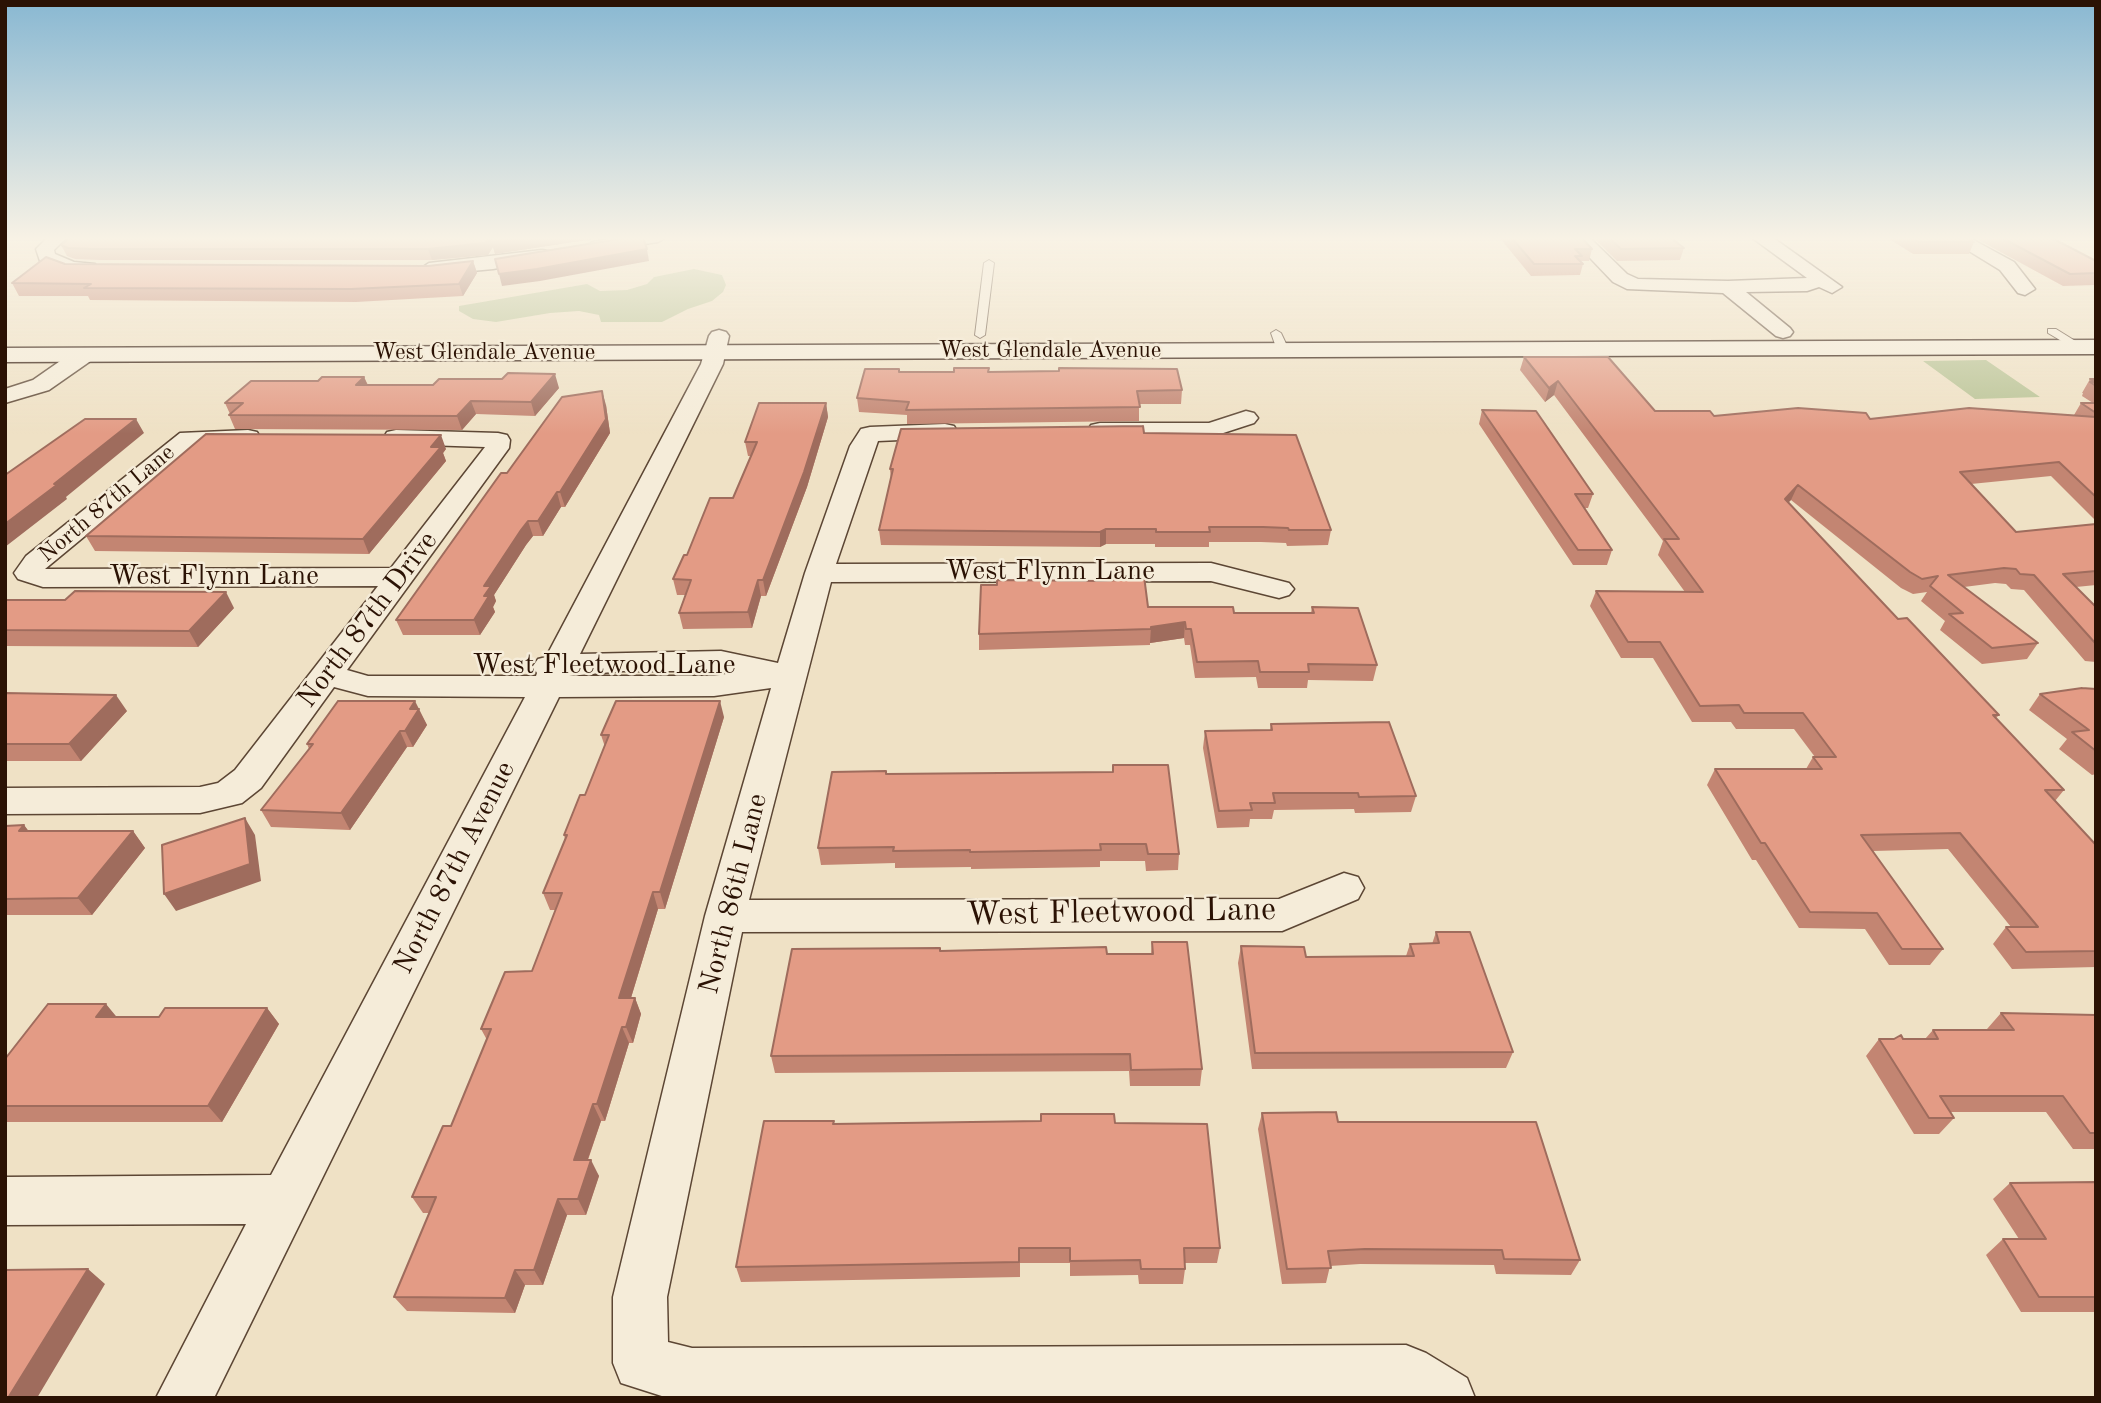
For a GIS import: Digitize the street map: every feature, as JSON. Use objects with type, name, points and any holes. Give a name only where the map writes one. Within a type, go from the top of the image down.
[{"type":"main road","name":"West Glendale Avenue","points":[[5,355],[716,345],[1279,342],[1783,332],[2052,331],[2090,342]]},
{"type":"main road","points":[[1783,332],[1803,348]]},
{"type":"main road","name":"West Glendale Avenue","points":[[5,338],[716,345],[980,335],[1279,342],[1803,348],[2090,342]]},
{"type":"main road","points":[[85,355],[109,338]]},
{"type":"street","points":[[1747,302],[1783,332]]},
{"type":"street","name":"North 87th Avenue","points":[[184,1398],[712,364],[716,345]]},
{"type":"street","points":[[7,407],[41,395],[41,385],[85,355]]},
{"type":"street","points":[[1072,430],[1211,430],[1246,418]]},
{"type":"street","name":"North 86th Lane","points":[[962,431],[870,433],[862,446],[819,573],[725,916],[640,1297],[641,1363],[692,1376],[1406,1373],[1447,1398]]},
{"type":"street","name":"North 87th Lane","points":[[28,573],[36,562],[189,438],[276,437]]},
{"type":"street","name":"North 87th Drive","points":[[5,801],[200,800],[229,794],[248,779],[497,448],[498,440],[372,437]]},
{"type":"street","name":"West Flynn Lane","points":[[819,573],[1211,572],[1279,589]]},
{"type":"street","name":"West Flynn Lane","points":[[28,573],[43,578],[400,577]]},
{"type":"street","name":"West Fleetwood Lane","points":[[326,675],[368,686],[553,676],[686,673],[714,686],[792,675]]},
{"type":"street","name":"West Fleetwood Lane","points":[[725,916],[1282,915],[1344,888]]},
{"type":"street","points":[[5,1201],[286,1199]]},
{"type":"lane","points":[[980,335],[984,302]]},
{"type":"green space","points":[[480,302],[708,302],[662,322],[601,322],[599,315],[579,311],[496,322],[473,319],[459,311],[459,306]]},
{"type":"green space","points":[[1986,360],[2040,397],[1975,399],[1923,361]]},
{"type":"building","points":[[1524,357],[1608,357],[1655,411],[1710,411],[1714,416],[1798,408],[1866,413],[1870,419],[1969,408],[2096,417],[2096,497],[2059,462],[1960,472],[2016,532],[2096,524],[2096,571],[2063,574],[2096,607],[2096,644],[2034,575],[2020,574],[2016,569],[2004,568],[1948,575],[2038,643],[1992,648],[1949,614],[1963,613],[1930,586],[1938,576],[1922,579],[1910,572],[1798,485],[1785,499],[1898,619],[1907,618],[1999,715],[1993,715],[2064,790],[2045,790],[2096,845],[2096,951],[2026,952],[2006,927],[2038,927],[1960,833],[1861,835],[1943,949],[1902,949],[1877,913],[1810,912],[1765,843],[1761,843],[1715,769],[1822,769],[1813,757],[1836,757],[1803,713],[1744,713],[1739,705],[1700,706],[1660,642],[1628,642],[1596,591],[1703,592],[1664,539],[1679,539],[1558,381],[1549,388]]},
{"type":"building","points":[[954,368],[989,368],[988,372],[1059,371],[1059,368],[1177,369],[1182,390],[1137,391],[1140,407],[906,410],[909,402],[857,398],[865,369],[954,372]]},
{"type":"building","points":[[508,373],[555,374],[531,402],[471,401],[457,416],[229,415],[243,403],[225,403],[251,381],[318,381],[322,377],[364,377],[356,385],[433,385],[439,379],[502,379]]},
{"type":"building","points":[[602,391],[606,419],[560,492],[557,492],[538,521],[528,521],[484,586],[491,586],[484,596],[489,596],[474,620],[396,620],[501,473],[507,473],[562,397]]},
{"type":"building","points":[[759,403],[826,403],[804,472],[763,580],[758,580],[748,612],[679,613],[691,580],[673,579],[684,555],[687,555],[710,498],[733,498],[757,442],[745,442]]},
{"type":"building","points":[[2081,403],[2096,403],[2096,413]]},
{"type":"building","points":[[1482,410],[1536,411],[1593,494],[1575,494],[1612,550],[1578,550]]},
{"type":"building","points":[[85,419],[136,419],[5,524],[5,475]]},
{"type":"building","points":[[1143,426],[1144,433],[1296,435],[1331,530],[1209,527],[1210,532],[1156,532],[1156,529],[1106,529],[1100,532],[879,530],[893,469],[890,469],[901,429]]},
{"type":"building","points":[[206,434],[441,435],[431,447],[441,447],[363,539],[86,536]]},
{"type":"building","points":[[1144,576],[1148,607],[1233,607],[1234,613],[1314,613],[1312,607],[1358,608],[1377,665],[1308,664],[1309,672],[1260,672],[1258,661],[1197,662],[1191,629],[1186,629],[1185,622],[1151,629],[979,634],[981,585],[997,585],[997,580],[1100,581]]},
{"type":"building","points":[[75,591],[226,592],[189,631],[5,630],[5,600],[65,600]]},
{"type":"building","points":[[2082,688],[2096,689],[2096,751],[2072,732],[2089,730],[2040,694]]},
{"type":"building","points":[[5,693],[116,695],[69,744],[5,744]]},
{"type":"building","points":[[338,701],[415,701],[410,709],[419,709],[341,813],[261,810],[313,744],[307,744]]},
{"type":"building","points":[[616,701],[720,701],[660,892],[653,892],[619,998],[635,998],[574,1160],[591,1160],[578,1199],[558,1199],[534,1270],[515,1270],[505,1298],[394,1297],[436,1197],[412,1197],[443,1126],[451,1126],[491,1029],[481,1029],[505,972],[532,971],[562,893],[543,893],[580,795],[585,795],[609,735],[601,735]]},
{"type":"building","points":[[1389,722],[1416,796],[1359,797],[1358,793],[1273,793],[1275,803],[1250,803],[1252,810],[1219,811],[1205,731],[1272,730],[1271,724]]},
{"type":"building","points":[[1113,765],[1168,765],[1179,854],[1148,854],[1146,844],[1100,844],[1101,850],[970,852],[893,851],[894,847],[818,848],[832,772],[1113,772]]},
{"type":"building","points":[[245,818],[250,864],[164,894],[162,845]]},
{"type":"building","points":[[24,825],[19,831],[133,831],[78,898],[5,899],[5,826]]},
{"type":"building","points":[[1436,932],[1470,932],[1513,1052],[1255,1053],[1241,946],[1304,947],[1306,957],[1414,956],[1410,944],[1439,943]]},
{"type":"building","points":[[1152,942],[1187,942],[1202,1069],[1131,1070],[1130,1054],[771,1056],[792,949],[940,948],[940,951],[1106,947],[1107,954],[1153,954]]},
{"type":"building","points":[[48,1004],[106,1004],[96,1017],[159,1017],[165,1008],[267,1008],[208,1106],[5,1106],[5,1059]]},
{"type":"building","points":[[2001,1013],[2096,1015],[2096,1133],[2090,1133],[2063,1096],[1940,1096],[1954,1118],[1929,1118],[1879,1039],[1894,1039],[1901,1035],[1903,1039],[1938,1039],[1933,1030],[2014,1030]]},
{"type":"building","points":[[1336,1112],[1338,1122],[1536,1122],[1580,1260],[1504,1259],[1502,1250],[1365,1249],[1328,1251],[1331,1268],[1287,1269],[1262,1113]]},
{"type":"building","points":[[1041,1114],[1114,1114],[1115,1123],[1207,1124],[1220,1248],[1184,1248],[1185,1269],[1141,1269],[1140,1260],[1070,1261],[1070,1248],[1019,1248],[1019,1262],[736,1267],[764,1121],[834,1121],[833,1124],[1041,1121]]},
{"type":"building","points":[[2096,1182],[2096,1297],[2039,1297],[2003,1239],[2046,1239],[2010,1183]]},
{"type":"building","points":[[88,1269],[8,1398],[5,1398],[5,1270]]}]
